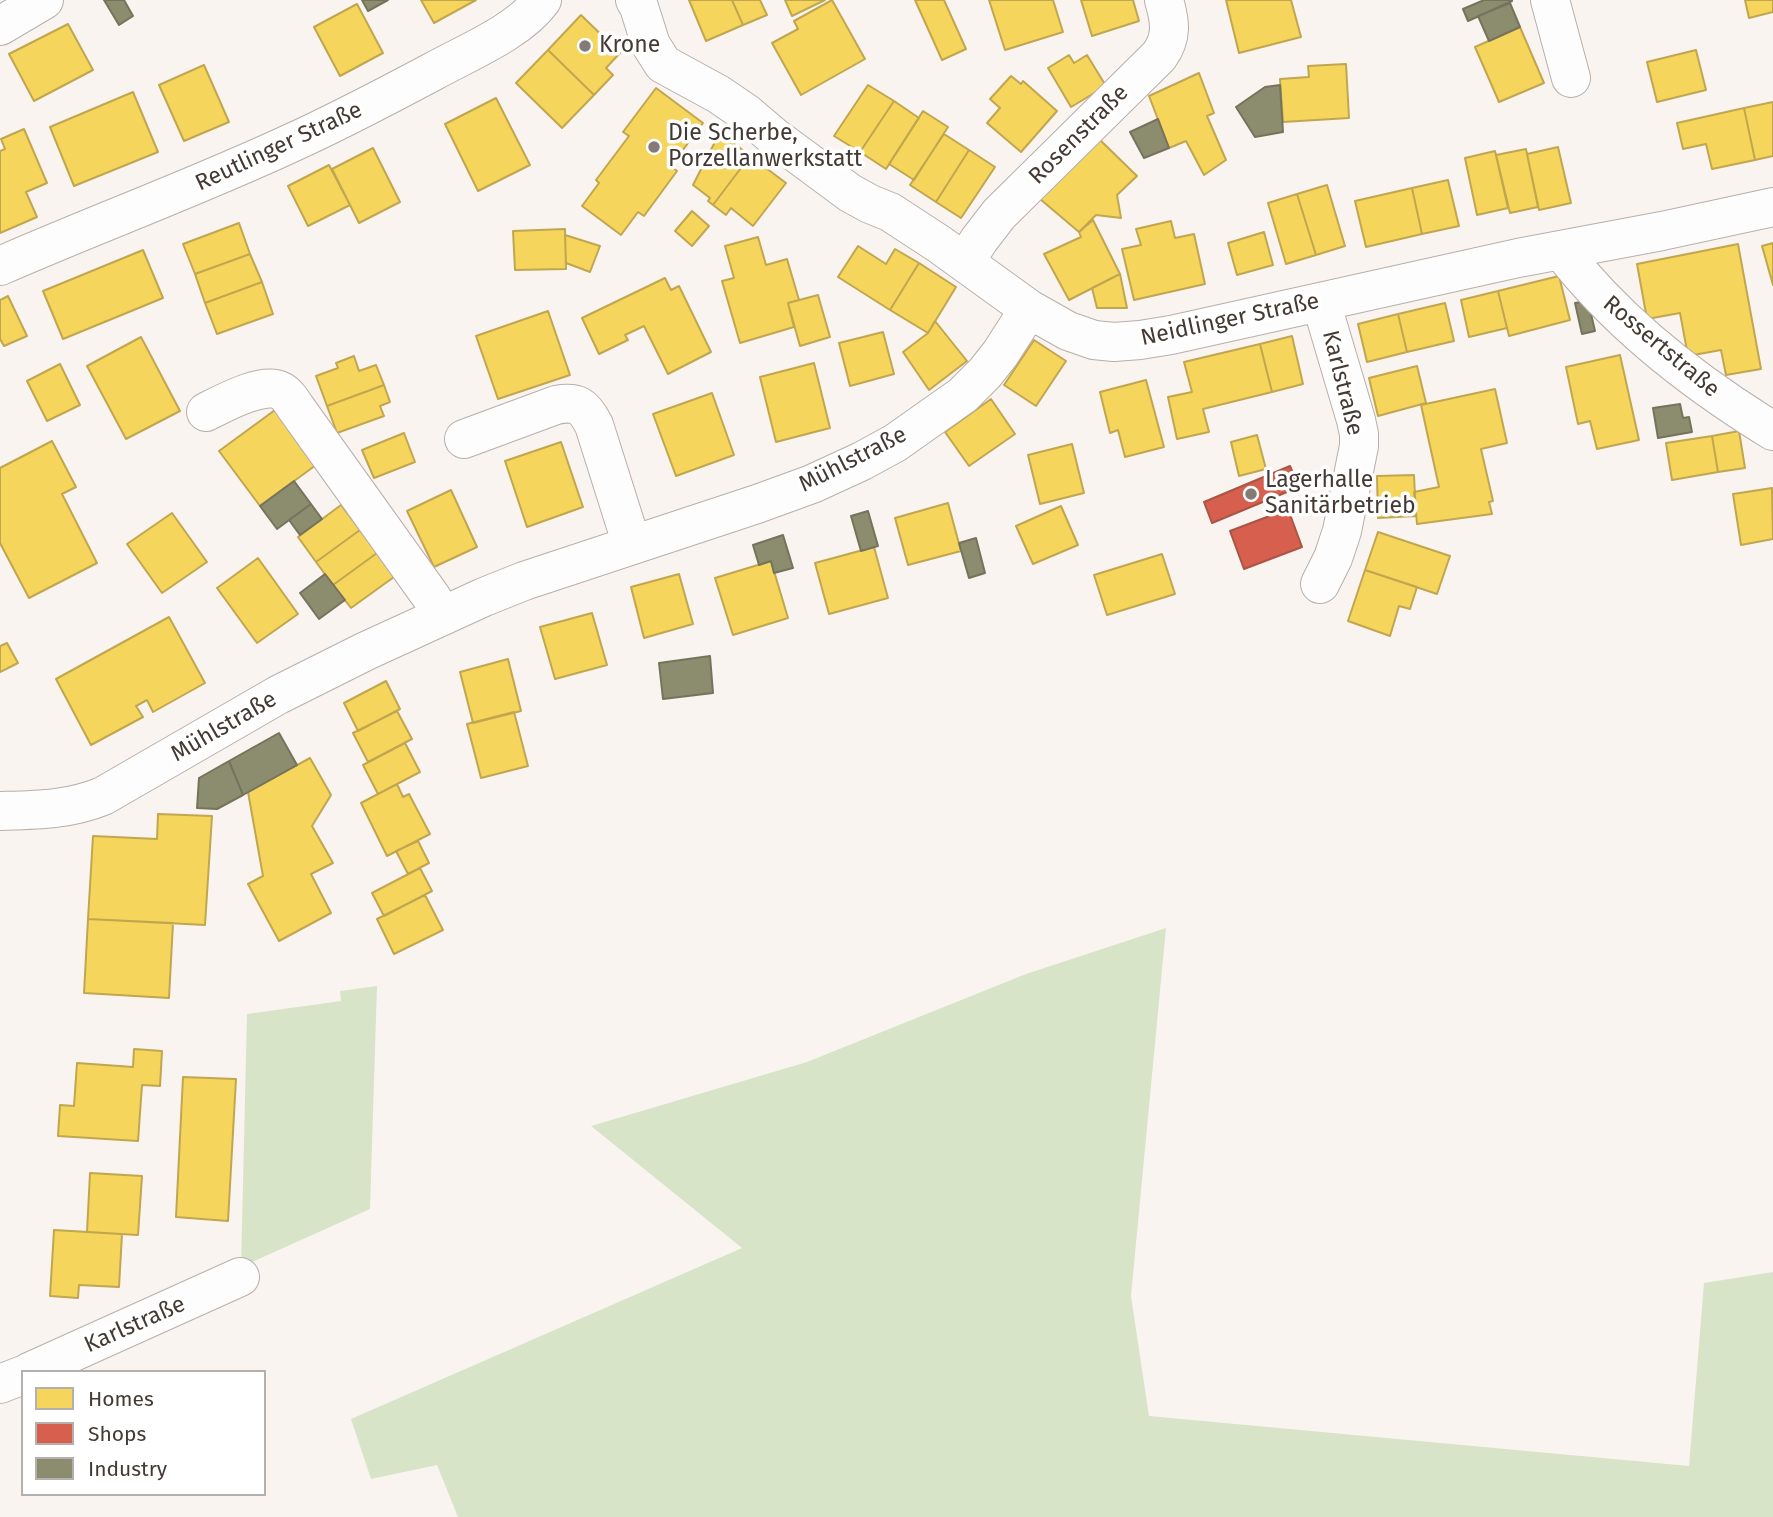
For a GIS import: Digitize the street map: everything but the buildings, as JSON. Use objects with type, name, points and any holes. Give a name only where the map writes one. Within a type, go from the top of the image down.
[{"type":"street","points":[[0,26],[44,0]]},
{"type":"street","name":"Reutlinger Straße","points":[[0,266],[289,145],[479,47],[511,28],[535,10],[542,0]]},
{"type":"street","name":"Neidlinger Straße","points":[[635,0],[650,45],[663,64],[698,82],[746,113],[850,193],[890,212],[1030,309],[1068,331],[1094,340],[1114,342],[1171,335],[1518,258],[1773,207]]},
{"type":"street","name":"Rosenstraße","points":[[965,262],[999,214],[1159,56],[1165,48],[1170,30],[1164,0]]},
{"type":"street","points":[[1550,0],[1571,78]]},
{"type":"street","name":"Rossertstraße","points":[[1561,250],[1597,293],[1681,369],[1708,390],[1773,431]]},
{"type":"street","name":"Karlstraße","points":[[1320,584],[1339,544],[1359,446],[1356,420],[1321,302]]},
{"type":"street","name":"Mühlstraße","points":[[0,811],[40,811],[88,803],[278,695],[442,616],[524,581],[812,484],[850,467],[895,443],[963,395],[1000,354],[1030,309]]},
{"type":"street","points":[[206,412],[261,389],[281,391],[289,398],[432,598],[442,616]]},
{"type":"street","points":[[464,439],[556,405],[569,403],[580,406],[594,425],[632,545]]},
{"type":"street","name":"Karlstraße","points":[[33,1370],[240,1277]]},
{"type":"street","points":[[0,1384],[21,1376]]},
{"type":"green space","points":[[1166,928],[1131,1296],[1149,1416],[1689,1466],[1704,1283],[1773,1272],[1773,1517],[458,1517],[437,1465],[371,1479],[351,1419],[742,1248],[591,1126],[807,1062],[1026,974]]},
{"type":"green space","points":[[377,986],[370,1209],[241,1267],[247,1014],[341,1001],[340,991]]},
{"type":"place","name":"Krone","points":[[585,46]]},
{"type":"place","name":"Die Scherbe, Porzellanwerkstatt","points":[[654,147]]},
{"type":"place","name":"Lagerhalle Sanitärbetrieb","points":[[1251,494]]}]
